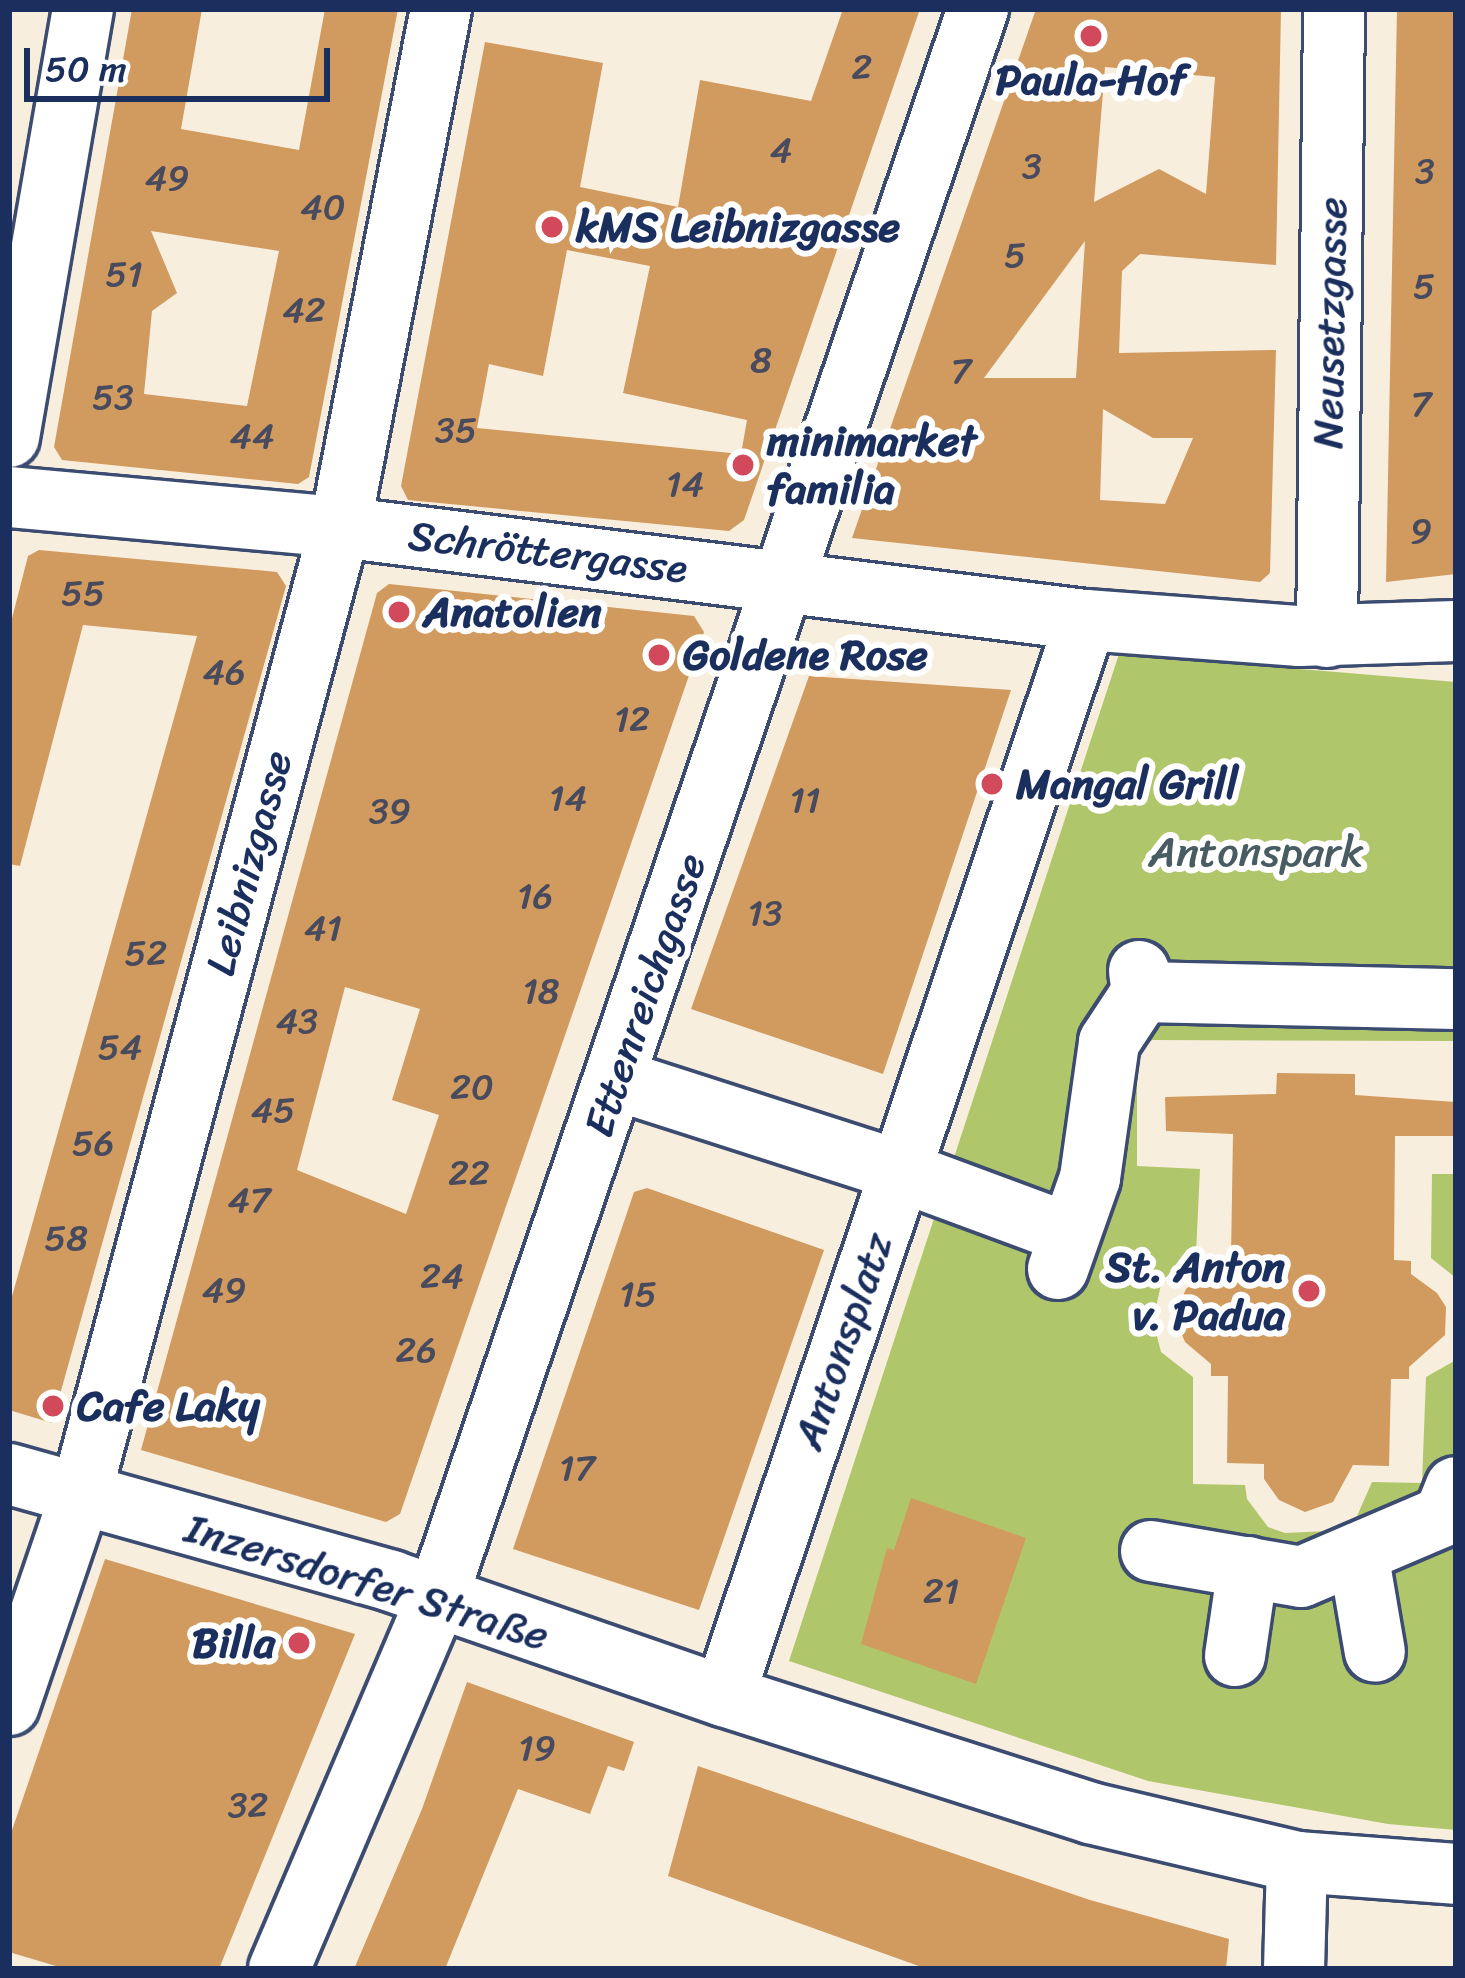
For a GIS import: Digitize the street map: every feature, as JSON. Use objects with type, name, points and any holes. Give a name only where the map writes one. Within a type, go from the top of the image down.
[{"type":"street","points":[[9,437],[82,9]]},
{"type":"street","name":"Leibnizgasse","points":[[9,1706],[80,1497],[340,527],[441,9]]},
{"type":"street","name":"Ettenreichgasse","points":[[279,1969],[437,1598],[617,1081],[978,9]]},
{"type":"street","name":"Neusetzgasse","points":[[1327,637],[1334,9]]},
{"type":"street","name":"Schröttergasse","points":[[9,497],[340,527],[1086,620]]},
{"type":"street","points":[[1086,620],[1327,637],[1456,631]]},
{"type":"street","name":"Antonsplatz","points":[[724,1696],[1086,620]]},
{"type":"street","points":[[617,1081],[900,1171],[1064,1253],[1090,1178],[1109,1042],[1141,982],[1320,1018],[1456,999]]},
{"type":"street","name":"Inzersdorfer Straße","points":[[9,1474],[437,1598],[724,1696]]},
{"type":"street","points":[[1151,1551],[1301,1576],[1452,1515]]},
{"type":"street","points":[[1358,1552],[1375,1652]]},
{"type":"street","points":[[1235,1656],[1248,1567]]},
{"type":"street","points":[[724,1696],[1090,1813],[1297,1862],[1456,1874]]},
{"type":"street","points":[[1294,1969],[1297,1862]]},
{"type":"green space","name":"Antonspark","points":[[1119,654],[1456,682],[1456,1041],[1152,1040],[1139,1053],[1137,1067],[1137,1166],[1200,1169],[1196,1254],[1162,1280],[1153,1321],[1161,1352],[1193,1377],[1193,1484],[1245,1485],[1247,1499],[1268,1527],[1285,1533],[1327,1531],[1345,1524],[1357,1516],[1372,1482],[1422,1483],[1426,1377],[1456,1360],[1456,1830],[1388,1824],[1148,1781],[789,1661]]},
{"type":"green space","points":[[1432,1174],[1456,1174],[1456,1278],[1431,1258]]},
{"type":"building","points":[[132,9],[202,9],[181,129],[299,150],[325,9],[398,9],[309,477],[298,484],[62,460],[54,447]],"holes":[[[151,231],[279,251],[247,406],[144,394],[152,311],[177,293]]]},
{"type":"building","points":[[843,9],[920,9],[744,520],[729,531],[408,500],[401,486],[485,42],[603,63],[580,187],[678,207],[700,80],[811,101]],"holes":[[[567,250],[650,266],[623,393],[747,420],[741,454],[477,428],[489,364],[543,376]]]},
{"type":"building","points":[[1036,9],[1281,9],[1276,265],[1140,254],[1122,271],[1119,353],[1276,350],[1270,573],[1260,582],[852,538]],"holes":[[[1105,67],[1215,77],[1206,194],[1159,169],[1094,202]],[[1085,241],[1076,378],[984,378]],[[1103,409],[1153,438],[1193,438],[1165,504],[1100,500]]]},
{"type":"building","points":[[1397,9],[1456,9],[1456,574],[1386,582]]},
{"type":"building","points":[[39,550],[277,572],[286,586],[52,1423],[9,1410],[9,1307],[197,636],[83,625],[20,866],[9,864],[9,630],[28,556]]},
{"type":"building","points":[[389,584],[694,616],[704,632],[400,1514],[386,1522],[141,1450],[377,593]],"holes":[[[345,987],[420,1009],[392,1100],[439,1115],[406,1214],[297,1170]]]},
{"type":"building","points":[[809,676],[1011,690],[883,1074],[691,1009]]},
{"type":"building","name":"St. Anton v. Padua","points":[[1277,1073],[1355,1074],[1355,1095],[1456,1102],[1456,1136],[1395,1136],[1394,1260],[1411,1261],[1411,1274],[1437,1293],[1446,1307],[1445,1335],[1409,1367],[1409,1379],[1391,1379],[1389,1466],[1353,1465],[1333,1502],[1305,1512],[1279,1500],[1264,1479],[1264,1464],[1227,1463],[1228,1376],[1211,1376],[1211,1364],[1185,1342],[1174,1315],[1186,1289],[1213,1268],[1213,1257],[1231,1257],[1233,1134],[1166,1131],[1165,1097],[1276,1094]]},
{"type":"building","points":[[647,1188],[824,1250],[699,1610],[513,1549],[634,1192]]},
{"type":"building","points":[[911,1498],[1026,1538],[976,1684],[861,1644],[887,1548],[894,1550]]},
{"type":"building","points":[[105,1559],[355,1634],[219,1969],[66,1969],[9,1952],[9,1839]]},
{"type":"building","points":[[467,1682],[634,1742],[624,1771],[608,1766],[590,1814],[518,1789],[445,1969],[354,1969],[422,1809]]},
{"type":"building","points":[[698,1766],[1090,1900],[1229,1939],[1226,1969],[927,1969],[668,1876]]},
{"type":"place","name":"Paula-Hof","points":[[1091,36]]},
{"type":"place","name":"kMS Leibnizgasse","points":[[552,227]]},
{"type":"place","name":"minimarket familia","points":[[743,465]]},
{"type":"place","name":"Anatolien","points":[[399,612]]},
{"type":"place","name":"Goldene Rose","points":[[659,655]]},
{"type":"place","name":"Mangal Grill","points":[[992,784]]},
{"type":"place","name":"St. Anton v. Padua","points":[[1309,1291]]},
{"type":"place","name":"Cafe Laky","points":[[53,1406]]},
{"type":"place","name":"Billa","points":[[299,1643]]}]
